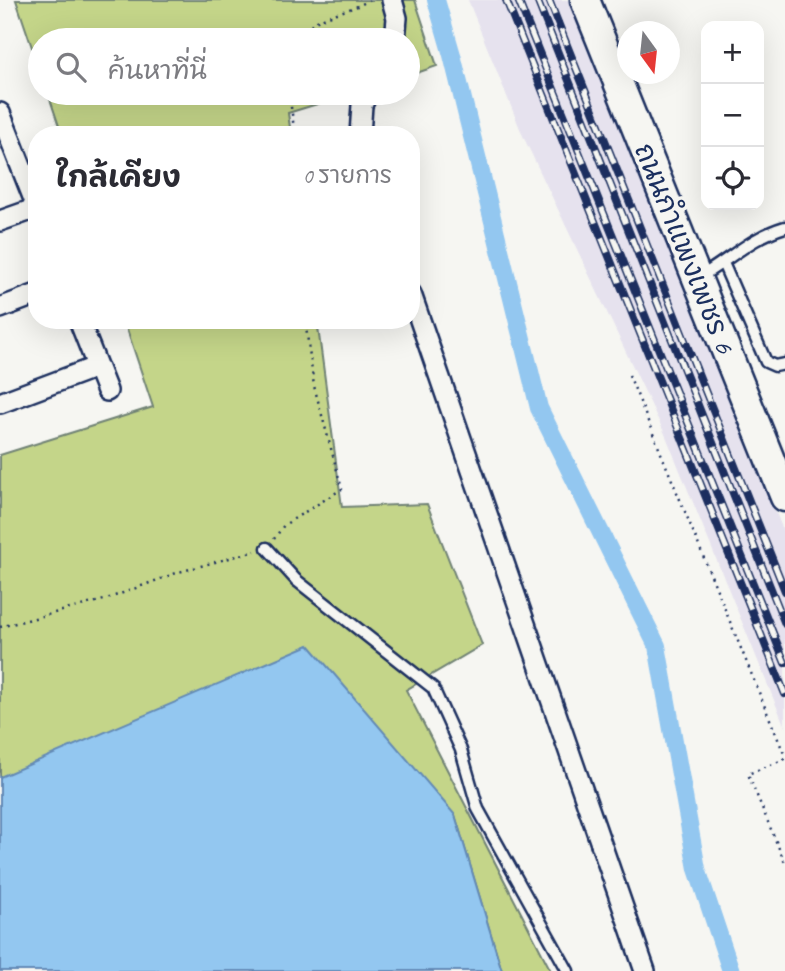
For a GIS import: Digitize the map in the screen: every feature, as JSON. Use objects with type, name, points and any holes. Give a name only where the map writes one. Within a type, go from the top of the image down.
[{"type":"main road","name":"ถนนกำแพงเพชร 6","points":[[585,0],[785,497]]},
{"type":"street","points":[[392,0],[397,18],[396,28]]},
{"type":"street","points":[[361,126],[362,105]]},
{"type":"street","points":[[1,120],[28,186]]},
{"type":"street","points":[[0,221],[28,211]]},
{"type":"street","points":[[0,307],[28,297]]},
{"type":"street","points":[[420,320],[645,971]]},
{"type":"street","points":[[82,329],[107,391]]},
{"type":"street","points":[[0,403],[96,367]]},
{"type":"lane","points":[[697,279],[723,263],[744,245],[767,232],[785,227]]},
{"type":"lane","points":[[723,263],[766,362],[775,366],[785,364]]},
{"type":"lane","points":[[268,548],[296,580],[433,688],[461,750],[478,809],[568,971]]},
{"type":"path","points":[[307,28],[323,16],[369,0]]},
{"type":"path","points":[[291,105],[294,126]]},
{"type":"path","points":[[0,627],[104,600],[179,572],[268,548],[284,525],[342,489],[314,386],[306,329]]},
{"type":"path","points":[[629,376],[785,758],[748,774],[785,863]]},
{"type":"shaded area","points":[[468,0],[570,0],[785,535],[785,727],[665,434],[523,136]]},
{"type":"green space","points":[[16,0],[415,0],[437,66],[420,72],[420,28],[28,28],[28,36]]},
{"type":"green space","points":[[52,105],[314,105],[288,113],[290,126],[59,126]]},
{"type":"green space","points":[[127,329],[318,329],[342,507],[427,504],[482,645],[406,690],[551,971],[502,971],[455,815],[0,777],[0,455],[153,407]]},
{"type":"water","points":[[309,645],[455,815],[502,971],[0,971],[0,777]]},
{"type":"waterway","points":[[436,0],[539,408],[657,646],[697,869],[731,971]]},
{"type":"railway","points":[[506,0],[785,694]]},
{"type":"railway","points":[[518,0],[785,663]]},
{"type":"railway","points":[[537,0],[785,624]]},
{"type":"railway","points":[[549,0],[785,591]]}]
